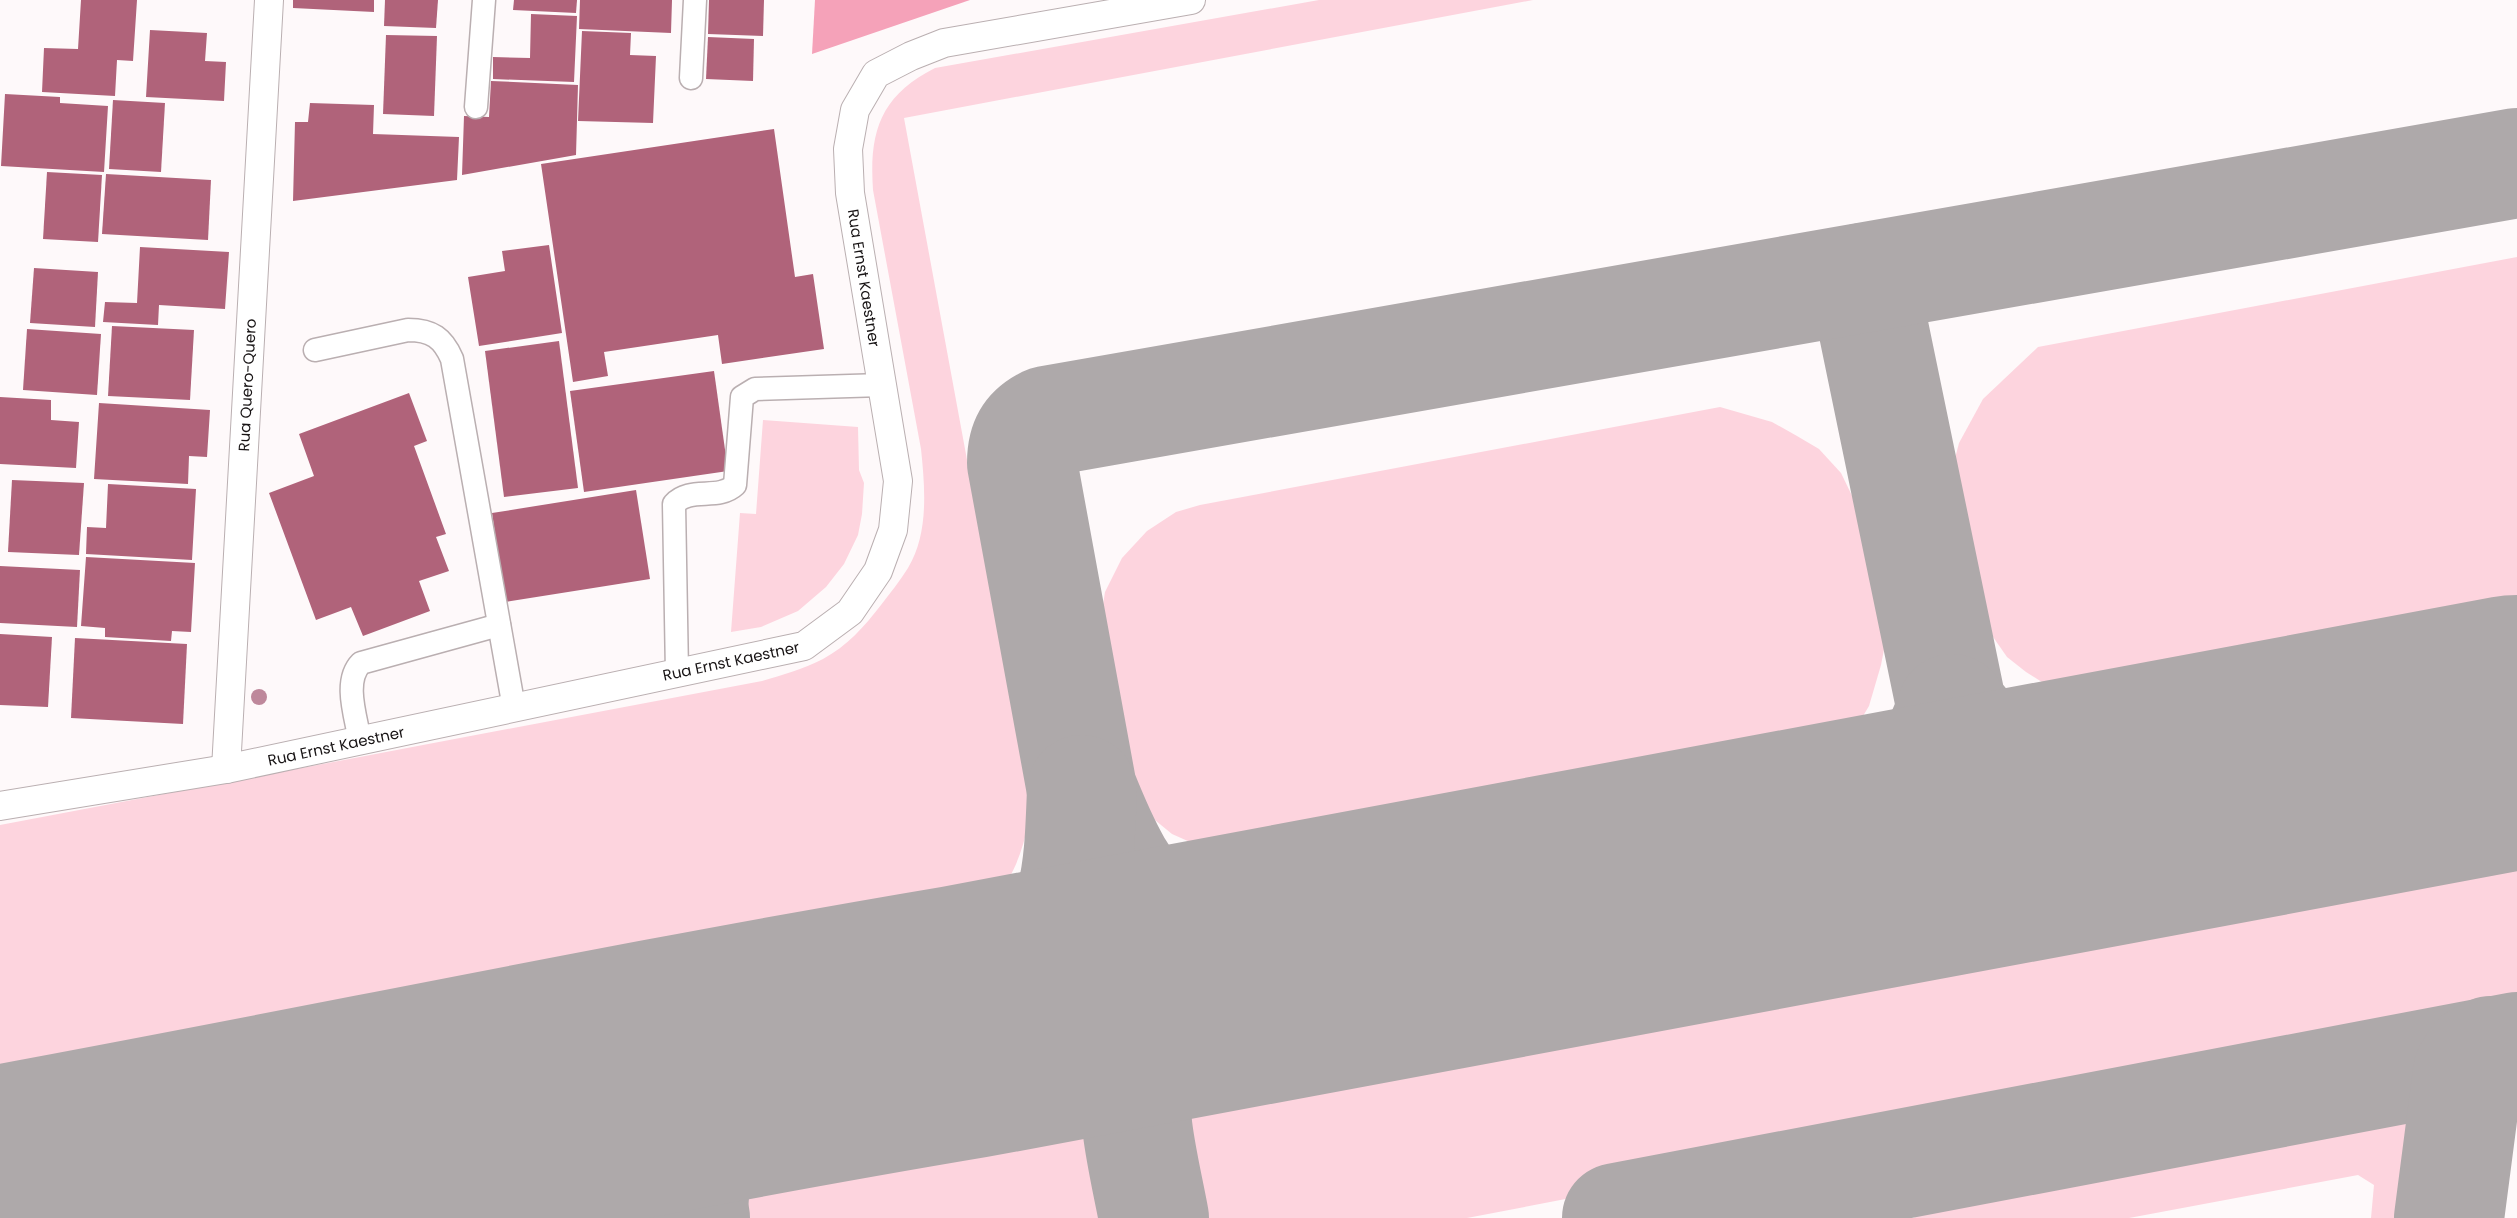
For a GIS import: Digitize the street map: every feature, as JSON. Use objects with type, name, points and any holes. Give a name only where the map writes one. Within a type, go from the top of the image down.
[{"type":"street","name":"Rua Quero-Quero","points":[[226,769],[269,0]]},
{"type":"street","name":"Rua Ernst Kaestner","points":[[0,806],[226,769],[804,646],[850,612],[878,571],[893,530],[898,481],[850,193],[848,149],[855,110],[876,74],[911,56],[944,43],[1191,0]]},
{"type":"lane","points":[[476,107],[484,0]]},
{"type":"lane","points":[[691,78],[695,0]]},
{"type":"lane","points":[[315,350],[408,330],[423,330],[436,335],[446,346],[452,359],[514,708]]},
{"type":"lane","points":[[677,673],[674,504],[679,498],[686,495],[723,492],[735,485],[742,397],[755,389],[882,384]]},
{"type":"lane","points":[[360,741],[351,686],[355,669],[361,663],[499,625]]},
{"type":"shaded area","points":[[815,0],[970,0],[812,54]]},
{"type":"shaded area","points":[[1319,0],[1533,0],[904,118],[977,514],[980,505],[1035,786],[1024,843],[1019,857],[1006,883],[989,901],[962,919],[923,937],[0,1109],[0,825],[762,681],[793,672],[832,654],[862,628],[902,578],[915,554],[924,510],[924,479],[921,449],[873,190],[873,150],[876,133],[890,104],[916,79],[935,68]]},
{"type":"shaded area","points":[[2517,257],[2517,640],[2123,716],[2074,702],[2026,672],[2007,657],[1991,634],[1956,524],[1951,500],[1952,470],[1959,443],[1983,399],[2038,347]]},
{"type":"shaded area","points":[[1720,407],[1772,422],[1819,449],[1841,473],[1857,506],[1886,639],[1881,665],[1869,706],[1851,736],[1821,757],[1744,788],[1288,869],[1208,850],[1172,834],[1150,816],[1135,785],[1123,753],[1099,630],[1105,592],[1122,558],[1147,531],[1176,512],[1200,505]]},
{"type":"shaded area","points":[[763,420],[858,427],[859,470],[864,483],[862,514],[858,535],[844,564],[826,587],[798,611],[761,627],[731,632],[740,513],[756,514]]},
{"type":"shaded area","points":[[2517,822],[2517,1023],[2351,1048],[1467,1218],[1193,1218],[1186,1204],[1167,1110],[1169,1100],[1182,1075]]},
{"type":"shaded area","points":[[1064,1094],[1093,1110],[1109,1135],[1121,1179],[1122,1218],[734,1218],[731,1202],[747,1164],[755,1157]]},
{"type":"shaded area","points":[[2431,1098],[2440,1102],[2442,1109],[2428,1218],[2371,1218],[2374,1185],[2358,1175],[2129,1218],[1914,1218],[1925,1203],[1945,1186],[2364,1107]]},
{"type":"shaded area","points":[[603,1180],[627,1193],[647,1218],[423,1218]]},
{"type":"building","points":[[81,0],[137,0],[133,61],[117,60],[115,96],[42,92],[44,48],[78,49]]},
{"type":"building","points":[[293,0],[374,0],[374,12],[293,8]]},
{"type":"building","points":[[385,0],[438,0],[436,28],[384,26]]},
{"type":"building","points":[[514,0],[577,0],[576,13],[513,10]]},
{"type":"building","points":[[580,0],[672,0],[671,33],[579,29]]},
{"type":"building","points":[[709,0],[764,0],[763,36],[708,34]]},
{"type":"building","points":[[531,14],[577,16],[574,82],[493,79],[493,57],[530,58]]},
{"type":"building","points":[[150,30],[207,33],[205,61],[226,62],[224,101],[146,97]]},
{"type":"building","points":[[582,31],[631,33],[630,55],[656,56],[653,123],[578,121]]},
{"type":"building","points":[[386,35],[437,36],[434,116],[383,114]]},
{"type":"building","points":[[708,37],[754,39],[753,81],[706,79]]},
{"type":"building","points":[[491,81],[578,85],[576,155],[462,175],[464,116],[489,117]]},
{"type":"building","points":[[5,94],[60,97],[60,103],[108,106],[104,172],[1,166]]},
{"type":"building","points":[[113,100],[165,103],[161,172],[109,169]]},
{"type":"building","points":[[310,103],[374,105],[373,134],[459,137],[457,180],[293,201],[295,122],[308,122]]},
{"type":"building","points":[[774,129],[795,277],[813,274],[824,349],[722,364],[718,335],[604,352],[608,376],[573,382],[541,164]]},
{"type":"building","points":[[47,172],[102,175],[98,242],[43,239]]},
{"type":"building","points":[[106,174],[211,180],[208,240],[102,234]]},
{"type":"building","points":[[549,245],[562,333],[479,346],[468,277],[505,271],[502,251]]},
{"type":"building","points":[[140,247],[229,252],[225,309],[159,305],[158,325],[103,322],[105,302],[137,303]]},
{"type":"building","points":[[34,268],[98,272],[95,327],[30,323]]},
{"type":"building","points":[[112,326],[194,330],[190,400],[108,396]]},
{"type":"building","points":[[27,329],[101,334],[97,395],[23,390]]},
{"type":"building","points":[[559,341],[578,488],[504,497],[485,351]]},
{"type":"building","points":[[714,371],[728,471],[584,492],[570,391]]},
{"type":"building","points":[[409,393],[427,441],[414,446],[446,534],[436,537],[449,571],[419,581],[430,611],[363,636],[351,607],[316,620],[269,493],[314,476],[299,434]]},
{"type":"building","points":[[0,397],[51,400],[51,420],[79,422],[76,468],[0,464]]},
{"type":"building","points":[[99,403],[210,410],[207,457],[189,456],[188,484],[94,479]]},
{"type":"building","points":[[12,480],[84,483],[79,555],[8,552]]},
{"type":"building","points":[[108,484],[196,489],[192,560],[86,554],[87,527],[106,528]]},
{"type":"building","points":[[636,490],[650,579],[505,602],[492,513]]},
{"type":"building","points":[[86,557],[195,563],[191,632],[172,631],[171,641],[105,637],[105,628],[81,626]]},
{"type":"building","points":[[0,566],[80,570],[77,627],[0,623]]},
{"type":"building","points":[[0,634],[52,637],[48,707],[0,705]]},
{"type":"building","points":[[75,638],[187,644],[183,724],[71,718]]},
{"type":"taxiway","points":[[1287,961],[1245,961],[1224,958],[1204,953],[1191,946],[1170,930],[1140,899],[1107,848],[1082,790],[1022,463],[1025,443],[1036,428],[1047,421],[2517,163]]},
{"type":"taxiway","points":[[1863,278],[1952,709],[1980,742],[1994,755],[2011,766],[2047,784],[2067,791],[2124,805]]},
{"type":"taxiway","points":[[1811,863],[1860,836],[1881,820],[1899,802],[1929,760],[1952,709]]},
{"type":"taxiway","points":[[964,1022],[1022,979],[1041,959],[1055,938],[1066,915],[1073,892],[1080,842],[1082,790]]},
{"type":"taxiway","points":[[1154,1218],[1136,1116],[1136,1083],[1142,1053],[1155,1025],[1178,1001],[1213,981],[1240,972],[1287,961]]},
{"type":"taxiway","points":[[1617,1218],[2517,1047]]},
{"type":"taxiway","points":[[693,1208],[697,1162],[702,1134],[720,1097],[729,1086],[751,1068],[763,1062],[811,1048]]},
{"type":"taxiway","points":[[2449,1218],[2468,1072],[2476,1059],[2491,1051]]},
{"type":"taxiway","points":[[531,1100],[585,1100],[611,1109],[629,1119],[645,1131],[672,1163],[690,1199],[695,1218]]},
{"type":"taxiway","points":[[279,1152],[291,1218]]},
{"type":"runway","points":[[0,1203],[602,1087],[964,1022],[2517,732]]}]
